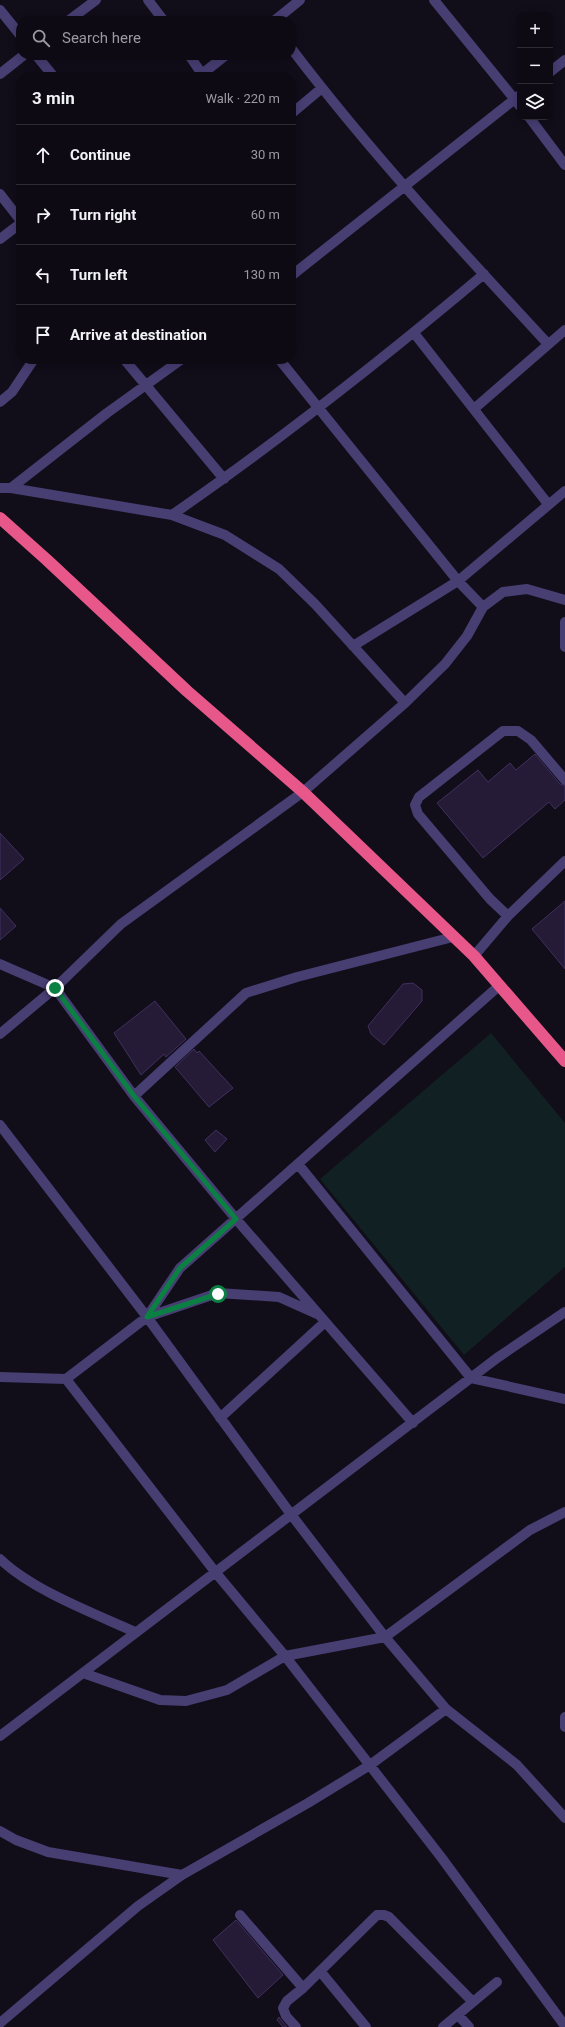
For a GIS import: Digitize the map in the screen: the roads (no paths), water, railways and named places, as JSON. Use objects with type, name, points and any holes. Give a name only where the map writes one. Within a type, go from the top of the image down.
[{"type":"highway","points":[[0,518],[103,611],[187,691],[303,792],[452,937],[474,956],[565,1061]]},
{"type":"street","points":[[75,16],[96,0]]},
{"type":"street","points":[[148,0],[160,16]]},
{"type":"street","points":[[280,16],[300,0]]},
{"type":"street","points":[[434,0],[517,99]]},
{"type":"street","points":[[0,10],[16,30]]},
{"type":"street","points":[[296,54],[404,186],[548,344]]},
{"type":"street","points":[[0,74],[18,60]]},
{"type":"street","points":[[40,60],[50,72]]},
{"type":"street","points":[[192,60],[200,72]]},
{"type":"street","points":[[207,72],[221,60]]},
{"type":"street","points":[[553,70],[565,60]]},
{"type":"street","points":[[296,110],[322,88]]},
{"type":"street","points":[[296,272],[404,186],[517,101]]},
{"type":"street","points":[[531,120],[565,165]]},
{"type":"street","points":[[0,194],[16,215]]},
{"type":"street","points":[[0,239],[16,226]]},
{"type":"street","points":[[172,515],[224,479],[318,408],[414,333],[484,274]]},
{"type":"street","points":[[474,408],[565,330]]},
{"type":"street","points":[[414,333],[548,504]]},
{"type":"street","points":[[0,402],[12,392],[31,364]]},
{"type":"street","points":[[128,364],[224,479]]},
{"type":"street","points":[[11,488],[107,413],[175,364]]},
{"type":"street","points":[[283,364],[458,581],[483,607]]},
{"type":"street","points":[[0,488],[11,488],[172,515],[224,535],[279,569],[315,604],[405,703]]},
{"type":"street","points":[[352,646],[458,581],[565,491]]},
{"type":"street","points":[[0,1034],[55,988],[121,924],[303,792],[405,703],[445,664],[467,636],[483,607],[504,592],[527,589],[565,600]]},
{"type":"street","points":[[565,622],[565,647]]},
{"type":"street","points":[[508,916],[490,899],[418,814],[415,804],[419,797],[503,731],[518,731],[531,740],[565,780]]},
{"type":"street","points":[[474,956],[508,916],[565,861]]},
{"type":"street","points":[[134,1096],[246,993],[297,977],[452,937]]},
{"type":"street","points":[[0,964],[55,988],[134,1096],[236,1219],[413,1423]]},
{"type":"street","points":[[0,1377],[66,1379],[147,1317],[180,1268],[500,985]]},
{"type":"street","points":[[0,1125],[147,1317],[290,1514],[385,1638],[446,1709],[517,1765],[565,1818]]},
{"type":"street","points":[[298,1164],[471,1378],[565,1400]]},
{"type":"street","points":[[147,1317],[218,1294],[279,1298],[322,1318]]},
{"type":"street","points":[[0,1736],[497,1358],[565,1312]]},
{"type":"street","points":[[220,1418],[322,1318]]},
{"type":"street","points":[[66,1379],[216,1573],[285,1656],[441,1857],[565,2026]]},
{"type":"street","points":[[83,1673],[160,1700],[186,1701],[227,1690],[285,1656],[385,1638],[530,1530],[565,1512]]},
{"type":"street","points":[[0,1559],[32,1584],[135,1632]]},
{"type":"street","points":[[0,2023],[138,1906],[182,1875],[308,1803],[370,1765],[446,1709]]},
{"type":"street","points":[[565,1717],[565,1727]]},
{"type":"street","points":[[0,1831],[16,1840],[48,1852],[182,1875]]},
{"type":"street","points":[[296,2027],[286,2016],[283,2008],[287,2001],[303,1988],[377,1915],[390,1917],[473,2002]]},
{"type":"street","points":[[240,1916],[303,1988]]},
{"type":"street","points":[[320,1971],[366,2027]]},
{"type":"street","points":[[443,2027],[497,1982]]},
{"type":"street","points":[[458,2015],[469,2027]]}]
